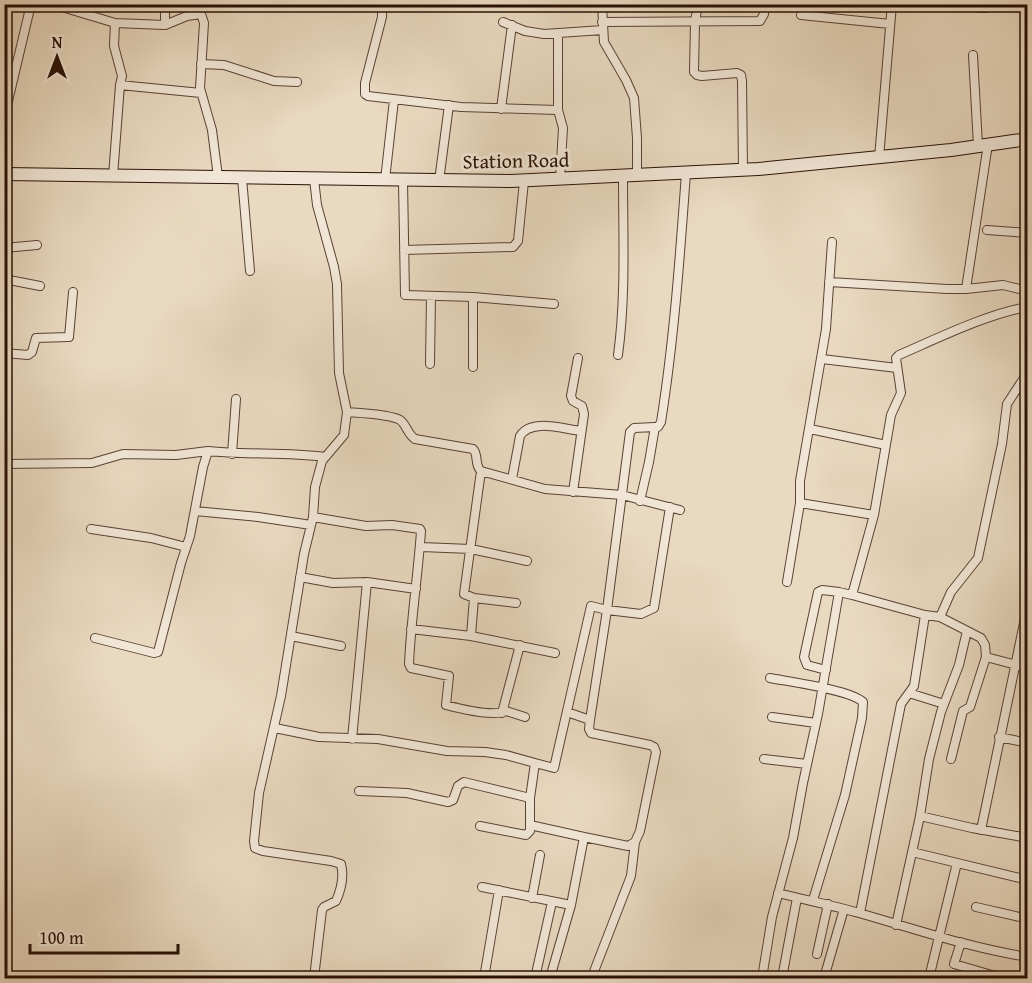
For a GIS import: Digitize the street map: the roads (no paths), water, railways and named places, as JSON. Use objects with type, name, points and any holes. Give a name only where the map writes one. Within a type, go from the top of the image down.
[{"type":"main road","name":"Station Road","points":[[4,174],[403,181],[560,179],[742,170],[879,158],[1028,140]]},
{"type":"street","points":[[4,118],[31,4]]},
{"type":"street","points":[[52,4],[115,23],[165,25],[186,16],[201,14],[204,23],[201,93],[212,130],[218,177]]},
{"type":"street","points":[[165,4],[165,25]]},
{"type":"street","points":[[382,4],[382,17],[364,89],[368,96],[501,109],[558,110]]},
{"type":"street","points":[[603,4],[604,42],[634,98],[636,175]]},
{"type":"street","points":[[698,4],[695,22],[694,72],[702,76],[732,73],[741,75],[743,91],[742,170]]},
{"type":"street","points":[[501,109],[507,24],[525,31],[544,34],[603,26],[760,21],[764,14],[765,4]]},
{"type":"street","points":[[879,158],[892,4]]},
{"type":"street","points":[[921,4],[985,8]]},
{"type":"street","points":[[801,15],[890,24]]},
{"type":"street","points":[[113,176],[122,76],[114,46],[115,23]]},
{"type":"street","points":[[558,33],[558,110],[563,128],[560,179]]},
{"type":"street","points":[[966,289],[983,145],[973,55]]},
{"type":"street","points":[[201,64],[224,65],[263,79],[297,82]]},
{"type":"street","points":[[120,85],[201,93]]},
{"type":"street","points":[[386,180],[394,100]]},
{"type":"street","points":[[439,181],[449,105]]},
{"type":"street","points":[[593,974],[631,876],[635,842],[640,831],[656,760],[654,747],[650,745],[594,734],[589,729],[608,610],[630,432],[634,429],[658,427],[661,422],[680,258],[686,173]]},
{"type":"street","points":[[618,355],[623,303],[623,176]]},
{"type":"street","points":[[242,178],[250,271]]},
{"type":"street","points":[[314,179],[316,205],[337,284],[339,373],[348,412],[344,435],[325,457],[315,487],[312,521],[300,577],[275,728],[259,793],[254,847],[263,851],[341,864],[336,901],[322,910],[314,978]]},
{"type":"street","points":[[404,250],[513,247],[518,241],[524,180]]},
{"type":"street","points":[[403,181],[405,295],[473,297],[555,304]]},
{"type":"street","points":[[987,230],[1028,233]]},
{"type":"street","points":[[787,582],[800,503],[800,481],[826,329],[831,242]]},
{"type":"street","points":[[4,248],[37,245]]},
{"type":"street","points":[[4,279],[40,286]]},
{"type":"street","points":[[829,282],[966,289],[1002,285],[1028,291]]},
{"type":"street","points":[[4,353],[28,355],[32,352],[36,338],[69,337],[73,292]]},
{"type":"street","points":[[430,364],[431,296]]},
{"type":"street","points":[[473,297],[473,367]]},
{"type":"street","points":[[852,595],[874,515],[891,415],[901,393],[896,358],[965,327],[1028,307]]},
{"type":"street","points":[[573,492],[584,409],[573,401],[571,396],[578,358]]},
{"type":"street","points":[[822,359],[897,368]]},
{"type":"street","points":[[940,617],[951,592],[978,558],[1002,444],[1007,404],[1028,372]]},
{"type":"street","points":[[232,454],[236,399]]},
{"type":"street","points":[[348,412],[395,418],[404,424],[409,434],[415,439],[473,449],[476,452],[477,467],[481,471],[541,488],[622,495],[680,510]]},
{"type":"street","points":[[512,479],[523,430],[529,426],[544,426],[581,431]]},
{"type":"street","points":[[640,501],[655,427]]},
{"type":"street","points":[[810,429],[886,445]]},
{"type":"street","points":[[4,464],[92,463],[123,454],[176,455],[208,451],[232,454],[296,453],[325,457]]},
{"type":"street","points":[[95,638],[154,653],[158,652],[195,511],[208,451]]},
{"type":"street","points":[[481,471],[464,594],[474,598],[516,603]]},
{"type":"street","points":[[800,503],[874,515]]},
{"type":"street","points":[[275,728],[319,737],[378,740],[447,751],[506,755],[554,768],[591,606],[641,614],[654,608],[670,507]]},
{"type":"street","points":[[195,511],[366,526],[416,527],[422,531],[409,664],[414,669],[449,676],[446,705],[502,713],[506,711],[525,717]]},
{"type":"street","points":[[91,530],[151,538],[186,547]]},
{"type":"street","points":[[421,546],[471,549],[527,561]]},
{"type":"street","points":[[300,577],[333,583],[367,582],[416,589]]},
{"type":"street","points":[[352,739],[367,582]]},
{"type":"street","points":[[826,670],[807,665],[804,657],[818,592],[822,590],[839,592],[940,617],[984,641],[986,657],[970,707],[963,711],[951,759]]},
{"type":"street","points":[[762,978],[772,917],[793,838],[823,689],[839,592]]},
{"type":"street","points":[[471,636],[474,598]]},
{"type":"street","points":[[981,830],[1028,604]]},
{"type":"street","points":[[860,913],[901,704],[914,686],[925,615]]},
{"type":"street","points":[[411,628],[471,636],[555,653]]},
{"type":"street","points":[[896,925],[920,816],[929,759],[944,704],[959,665],[967,631]]},
{"type":"street","points":[[291,636],[341,646]]},
{"type":"street","points":[[502,713],[520,645]]},
{"type":"street","points":[[986,657],[1028,668]]},
{"type":"street","points":[[770,678],[858,698],[863,702],[844,795],[813,900]]},
{"type":"street","points":[[909,693],[944,704]]},
{"type":"street","points":[[567,712],[590,720]]},
{"type":"street","points":[[772,717],[816,723]]},
{"type":"street","points":[[999,737],[1028,743]]},
{"type":"street","points":[[764,759],[807,764]]},
{"type":"street","points":[[480,826],[526,835],[530,831],[530,798],[535,763]]},
{"type":"street","points":[[359,791],[407,793],[448,802],[453,800],[458,786],[464,782],[530,798]]},
{"type":"street","points":[[920,816],[1028,838]]},
{"type":"street","points":[[530,825],[628,846],[635,842]]},
{"type":"street","points":[[550,978],[571,905],[584,837]]},
{"type":"street","points":[[912,852],[1028,880]]},
{"type":"street","points":[[532,898],[540,855]]},
{"type":"street","points":[[929,978],[957,863]]},
{"type":"street","points":[[482,887],[571,905]]},
{"type":"street","points":[[483,978],[499,890]]},
{"type":"street","points":[[778,893],[828,904],[939,937],[1028,957]]},
{"type":"street","points":[[782,978],[797,898]]},
{"type":"street","points":[[535,978],[552,902]]},
{"type":"street","points":[[817,954],[828,904]]},
{"type":"street","points":[[976,907],[1028,919]]},
{"type":"street","points":[[824,978],[844,909]]},
{"type":"street","points":[[961,942],[954,964],[1002,978]]}]
